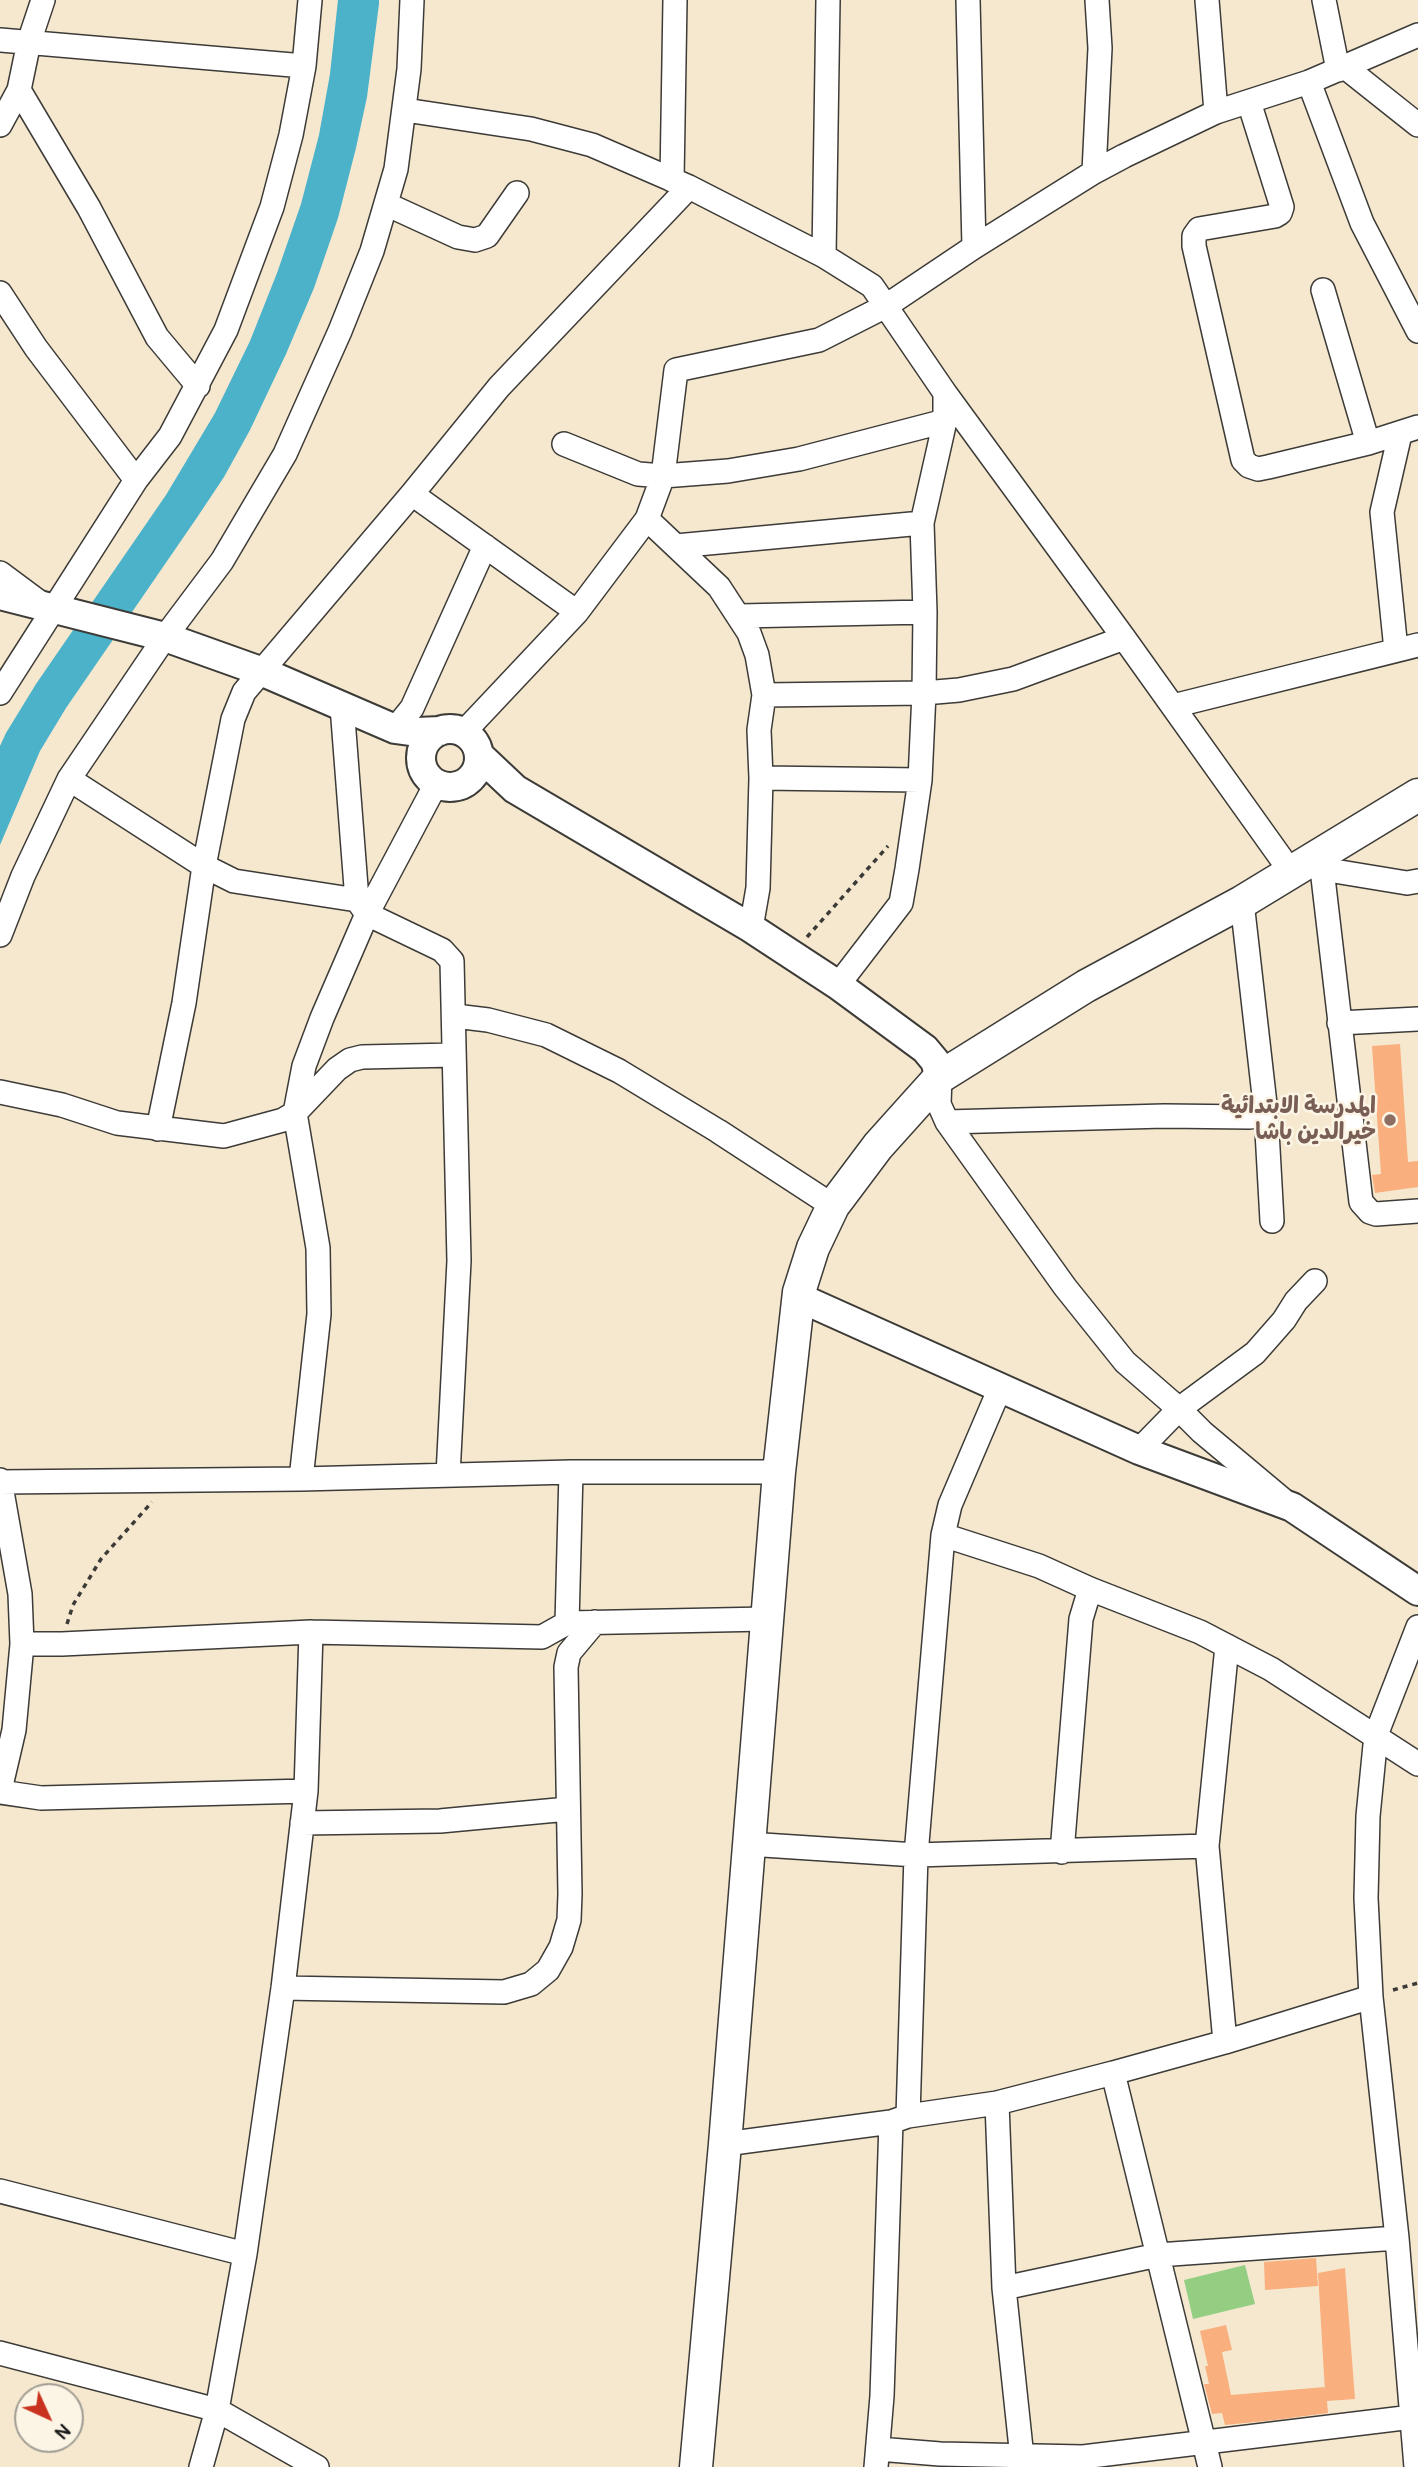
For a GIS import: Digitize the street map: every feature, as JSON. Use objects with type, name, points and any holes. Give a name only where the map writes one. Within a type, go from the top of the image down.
[{"type":"main road","points":[[696,2467],[779,1472],[798,1297],[813,1248],[833,1206],[878,1146],[940,1077],[1086,986],[1310,867],[1418,795]]},
{"type":"street","points":[[0,125],[19,90],[29,42],[43,0]]},
{"type":"street","points":[[0,693],[59,610],[136,480],[170,436],[226,330],[272,207],[291,135],[304,66],[310,0]]},
{"type":"street","points":[[0,935],[23,876],[69,779],[165,637],[222,561],[285,454],[340,331],[372,251],[396,169],[405,110],[412,0]]},
{"type":"street","points":[[158,1129],[184,1003],[204,866],[233,719],[244,692],[499,387],[681,183],[676,0]]},
{"type":"street","points":[[824,256],[828,0]]},
{"type":"street","points":[[968,0],[974,247]]},
{"type":"street","points":[[1094,172],[1100,59],[1097,0]]},
{"type":"street","points":[[1208,0],[1216,112]]},
{"type":"street","points":[[1324,0],[1342,68],[1418,125]]},
{"type":"street","points":[[301,1479],[319,1314],[318,1248],[295,1113],[304,1066],[362,907],[429,774],[423,748],[427,741],[452,732],[578,612],[647,519],[663,476],[676,370],[819,340],[886,306],[1094,172],[1216,112],[1309,82],[1418,34]]},
{"type":"street","points":[[0,40],[304,66]]},
{"type":"street","points":[[1309,82],[1362,222],[1418,331]]},
{"type":"street","points":[[19,90],[89,208],[157,337],[198,386]]},
{"type":"street","points":[[1249,102],[1282,207],[1280,214],[1199,229],[1194,236],[1194,246],[1243,460],[1258,469],[1368,443],[1409,430]]},
{"type":"street","points":[[405,110],[531,129],[592,145],[681,183],[824,256],[872,286],[945,393],[1173,706],[1310,867],[1339,1023],[1361,1202],[1370,1212],[1376,1214],[1418,1211]]},
{"type":"street","points":[[386,204],[458,237],[475,240],[486,236],[517,193]]},
{"type":"street","points":[[1323,290],[1368,443]]},
{"type":"street","points":[[0,293],[36,348],[136,480]]},
{"type":"street","points":[[838,985],[901,902],[920,780],[925,612],[922,523],[945,421],[945,393]]},
{"type":"street","points":[[564,444],[638,474],[663,476],[728,471],[799,458],[945,421]]},
{"type":"street","points":[[1173,706],[1407,647],[1382,512],[1409,430]]},
{"type":"street","points":[[412,494],[578,612]]},
{"type":"street","points":[[647,519],[719,587],[749,632],[757,655],[764,695],[759,730],[761,778],[758,888],[751,928]]},
{"type":"street","points":[[676,546],[922,523]]},
{"type":"street","points":[[395,730],[412,708],[485,546]]},
{"type":"street","points":[[0,573],[59,610]]},
{"type":"street","points":[[0,594],[165,637],[263,672],[395,730],[452,732],[477,747],[480,756],[515,789],[751,928],[838,985],[925,1049],[935,1061],[940,1077],[939,1104],[947,1122],[1057,1276],[1125,1362],[1202,1432],[1292,1507],[1418,1591]]},
{"type":"street","points":[[740,616],[925,612]]},
{"type":"street","points":[[764,695],[924,693],[959,690],[1013,679],[1124,638]]},
{"type":"street","points":[[342,706],[362,907]]},
{"type":"street","points":[[395,730],[429,774],[452,788],[467,782],[474,775],[480,756]]},
{"type":"street","points":[[761,778],[920,780]]},
{"type":"street","points":[[69,779],[204,866],[234,881],[362,907],[442,950],[452,961],[459,1261],[448,1475]]},
{"type":"street","points":[[467,782],[515,789]]},
{"type":"street","points":[[1310,867],[1407,883],[1418,881]]},
{"type":"street","points":[[1242,902],[1266,1113],[1272,1221]]},
{"type":"street","points":[[454,1016],[488,1020],[546,1035],[620,1071],[833,1206]]},
{"type":"street","points":[[1339,1023],[1418,1019]]},
{"type":"street","points":[[0,1092],[62,1105],[117,1123],[224,1136],[283,1120],[295,1113],[337,1069],[350,1060],[362,1057],[454,1055]]},
{"type":"street","points":[[947,1122],[1164,1116],[1250,1118],[1266,1113]]},
{"type":"street","points":[[1139,1450],[1179,1409],[1255,1353],[1315,1281]]},
{"type":"street","points":[[798,1297],[1139,1450],[1292,1507]]},
{"type":"street","points":[[1000,1388],[950,1505],[943,1535],[916,1855],[877,2458],[940,2455],[1023,2461],[1083,2457],[1117,2460],[1203,2441],[1412,2417]]},
{"type":"street","points":[[568,1623],[571,1472]]},
{"type":"street","points":[[306,1791],[41,1798],[0,1791],[14,1730],[22,1644],[20,1594],[0,1481],[301,1479],[571,1472],[779,1472]]},
{"type":"street","points":[[943,1535],[1039,1566],[1200,1632],[1271,1669],[1418,1764]]},
{"type":"street","points":[[1062,1852],[1081,1619],[1090,1589]]},
{"type":"street","points":[[22,1644],[311,1632],[542,1637],[568,1623],[766,1619]]},
{"type":"street","points":[[283,1988],[504,1992],[531,1984],[548,1970],[561,1947],[569,1920],[566,1667],[569,1653],[595,1622]]},
{"type":"street","points":[[1416,2467],[1397,2238],[1371,1997],[1366,1898],[1368,1816],[1376,1735],[1418,1627]]},
{"type":"street","points":[[201,2467],[216,2410],[245,2254],[283,1988],[306,1791],[311,1632]]},
{"type":"street","points":[[1225,2042],[1207,1846],[1227,1646]]},
{"type":"street","points":[[302,1824],[440,1821],[568,1809]]},
{"type":"street","points":[[748,1844],[916,1855],[1207,1846]]},
{"type":"street","points":[[725,2144],[997,2103],[1225,2042],[1371,1997]]},
{"type":"street","points":[[1113,2073],[1210,2467]]},
{"type":"street","points":[[997,2103],[1004,2288],[1023,2461]]},
{"type":"street","points":[[0,2191],[245,2254]]},
{"type":"street","points":[[1004,2288],[1158,2255],[1397,2238]]},
{"type":"street","points":[[0,2353],[216,2410],[317,2467]]},
{"type":"path","points":[[792,953],[889,845]]},
{"type":"path","points":[[62,1644],[73,1605],[86,1581],[101,1559],[172,1480]]},
{"type":"green space","points":[[1245,2265],[1255,2304],[1193,2319],[1184,2280]]},
{"type":"water","points":[[338,0],[379,0],[379,4],[367,97],[356,148],[338,218],[314,288],[250,430],[224,477],[66,708],[40,751],[0,845],[0,746],[6,733],[36,684],[166,495],[215,413],[250,341],[301,204],[319,135],[330,74]]},
{"type":"building","points":[[1400,1044],[1408,1162],[1418,1161],[1418,1187],[1375,1193],[1372,1175],[1381,1174],[1372,1046]]},
{"type":"building","points":[[1316,2258],[1318,2286],[1265,2290],[1264,2262]]},
{"type":"building","points":[[1345,2268],[1355,2399],[1327,2401],[1328,2413],[1225,2425],[1222,2413],[1212,2414],[1204,2384],[1209,2384],[1205,2366],[1208,2366],[1200,2331],[1226,2325],[1232,2350],[1222,2352],[1231,2395],[1325,2387],[1318,2273]]},
{"type":"place","name":"المدرسة الابتدائية خيرالدين باشا","points":[[1390,1120]]}]
